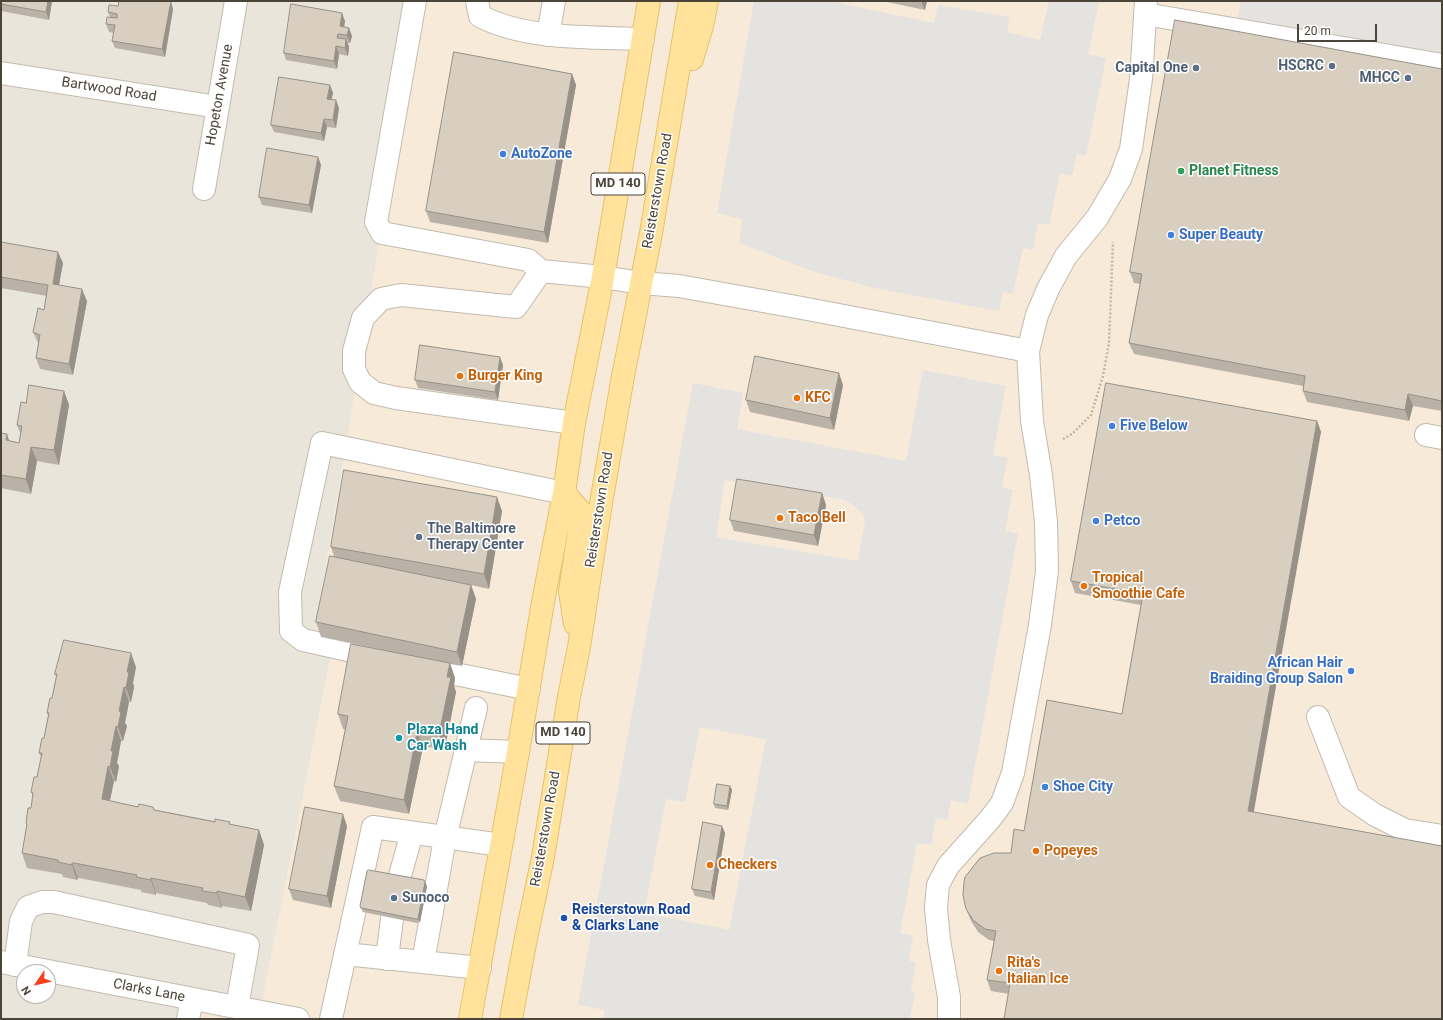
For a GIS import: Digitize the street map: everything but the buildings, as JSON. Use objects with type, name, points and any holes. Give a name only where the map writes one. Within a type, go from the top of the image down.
[{"type":"main road","name":"MD 140","points":[[470,1019],[564,493],[574,423],[603,277],[649,1]]},
{"type":"main road","name":"Reisterstown Road","points":[[511,1019],[543,857],[569,697],[579,647],[600,509],[651,233],[690,1]]},
{"type":"main road","points":[[667,138],[702,26],[707,1]]},
{"type":"main road","points":[[564,493],[582,513],[570,591],[579,647]]},
{"type":"street","name":"Hopeton Avenue","points":[[204,189],[236,1]]},
{"type":"street","points":[[415,1],[376,222],[382,234],[528,260],[541,271],[679,286],[1028,351]]},
{"type":"street","points":[[477,1],[480,16],[494,23],[548,35],[643,39]]},
{"type":"street","points":[[548,35],[554,1]]},
{"type":"street","points":[[949,1019],[949,997],[939,940],[937,914],[938,885],[948,866],[990,819],[1002,803],[1013,773],[1040,626],[1046,578],[1046,522],[1041,475],[1032,421],[1028,351],[1037,315],[1048,289],[1066,256],[1096,218],[1120,179],[1131,149],[1141,79],[1145,8],[1442,65]]},
{"type":"street","name":"Bartwood Road","points":[[1,73],[218,107]]},
{"type":"street","points":[[541,271],[516,307],[401,295],[381,299],[363,318],[354,351],[354,369],[360,382],[374,393],[396,398],[574,423]]},
{"type":"street","points":[[529,689],[303,640],[291,631],[290,592],[322,443],[564,493]]},
{"type":"street","points":[[423,962],[445,838],[476,708]]},
{"type":"street","points":[[1318,717],[1350,797],[1375,816],[1405,830],[1442,836]]},
{"type":"street","points":[[465,750],[518,752]]},
{"type":"street","points":[[331,1019],[373,827],[501,845]]},
{"type":"street","points":[[399,879],[412,833]]},
{"type":"street","points":[[8,964],[21,921],[28,907],[42,902],[54,902],[248,945],[237,1007]]},
{"type":"street","points":[[387,958],[392,918]]},
{"type":"street","points":[[345,954],[480,968]]},
{"type":"street","name":"Clarks Lane","points":[[8,964],[190,1009],[237,1007],[298,1019]]},
{"type":"path","points":[[1063,439],[1072,434],[1091,415],[1103,376],[1109,343],[1113,242]]},
{"type":"shaded area","points":[[1,1],[419,1],[312,653],[331,656],[260,1013],[189,1019],[1,1019]]},
{"type":"shaded area","points":[[419,1],[1442,1],[1442,1019],[189,1019],[193,1000],[260,1013],[331,657],[312,653]]},
{"type":"shaded area","points":[[754,1],[829,1],[934,23],[938,5],[1010,17],[1007,32],[1040,40],[1049,1],[1099,1],[1088,54],[1106,58],[1086,156],[1077,154],[1072,176],[1060,174],[1049,225],[1038,223],[1033,250],[1023,248],[1013,294],[1003,292],[999,311],[874,288],[812,271],[739,243],[742,219],[717,213]]},
{"type":"shaded area","points":[[1241,1],[1442,1],[1442,77],[1234,39]]},
{"type":"shaded area","points":[[923,370],[1006,386],[993,455],[1008,458],[1002,487],[1013,490],[1005,531],[1018,534],[968,804],[951,800],[947,820],[936,818],[931,845],[917,843],[900,933],[913,936],[909,961],[916,962],[911,992],[915,993],[910,1019],[603,1019],[605,1010],[578,1005],[693,383],[743,393],[737,429],[906,461]],"holes":[[[725,480],[845,500],[862,513],[865,521],[858,561],[716,537]],[[700,727],[766,739],[729,930],[644,913],[666,799],[685,802]]]},
{"type":"place","name":"HSCRC","points":[[1332,66]]},
{"type":"place","name":"Capital One","points":[[1196,68]]},
{"type":"place","name":"MHCC","points":[[1408,78]]},
{"type":"place","name":"AutoZone","points":[[503,154]]},
{"type":"place","name":"Planet Fitness","points":[[1181,171]]},
{"type":"place","name":"Super Beauty","points":[[1171,235]]},
{"type":"place","name":"Burger King","points":[[460,376]]},
{"type":"place","name":"KFC","points":[[797,398]]},
{"type":"place","name":"Five Below","points":[[1112,426]]},
{"type":"place","name":"Taco Bell","points":[[780,518]]},
{"type":"place","name":"Petco","points":[[1096,521]]},
{"type":"place","name":"The Baltimore Therapy Center","points":[[419,537]]},
{"type":"place","name":"Tropical Smoothie Cafe","points":[[1084,586]]},
{"type":"place","name":"African Hair Braiding Group Salon","points":[[1351,671]]},
{"type":"place","name":"Plaza Hand Car Wash","points":[[399,738]]},
{"type":"place","name":"Shoe City","points":[[1045,787]]},
{"type":"place","name":"Popeyes","points":[[1036,851]]},
{"type":"place","name":"Checkers","points":[[710,865]]},
{"type":"place","name":"Sunoco","points":[[394,898]]},
{"type":"place","name":"Reisterstown Road & Clarks Lane","points":[[564,918]]},
{"type":"place","name":"Rita's Italian Ice","points":[[999,971]]}]
